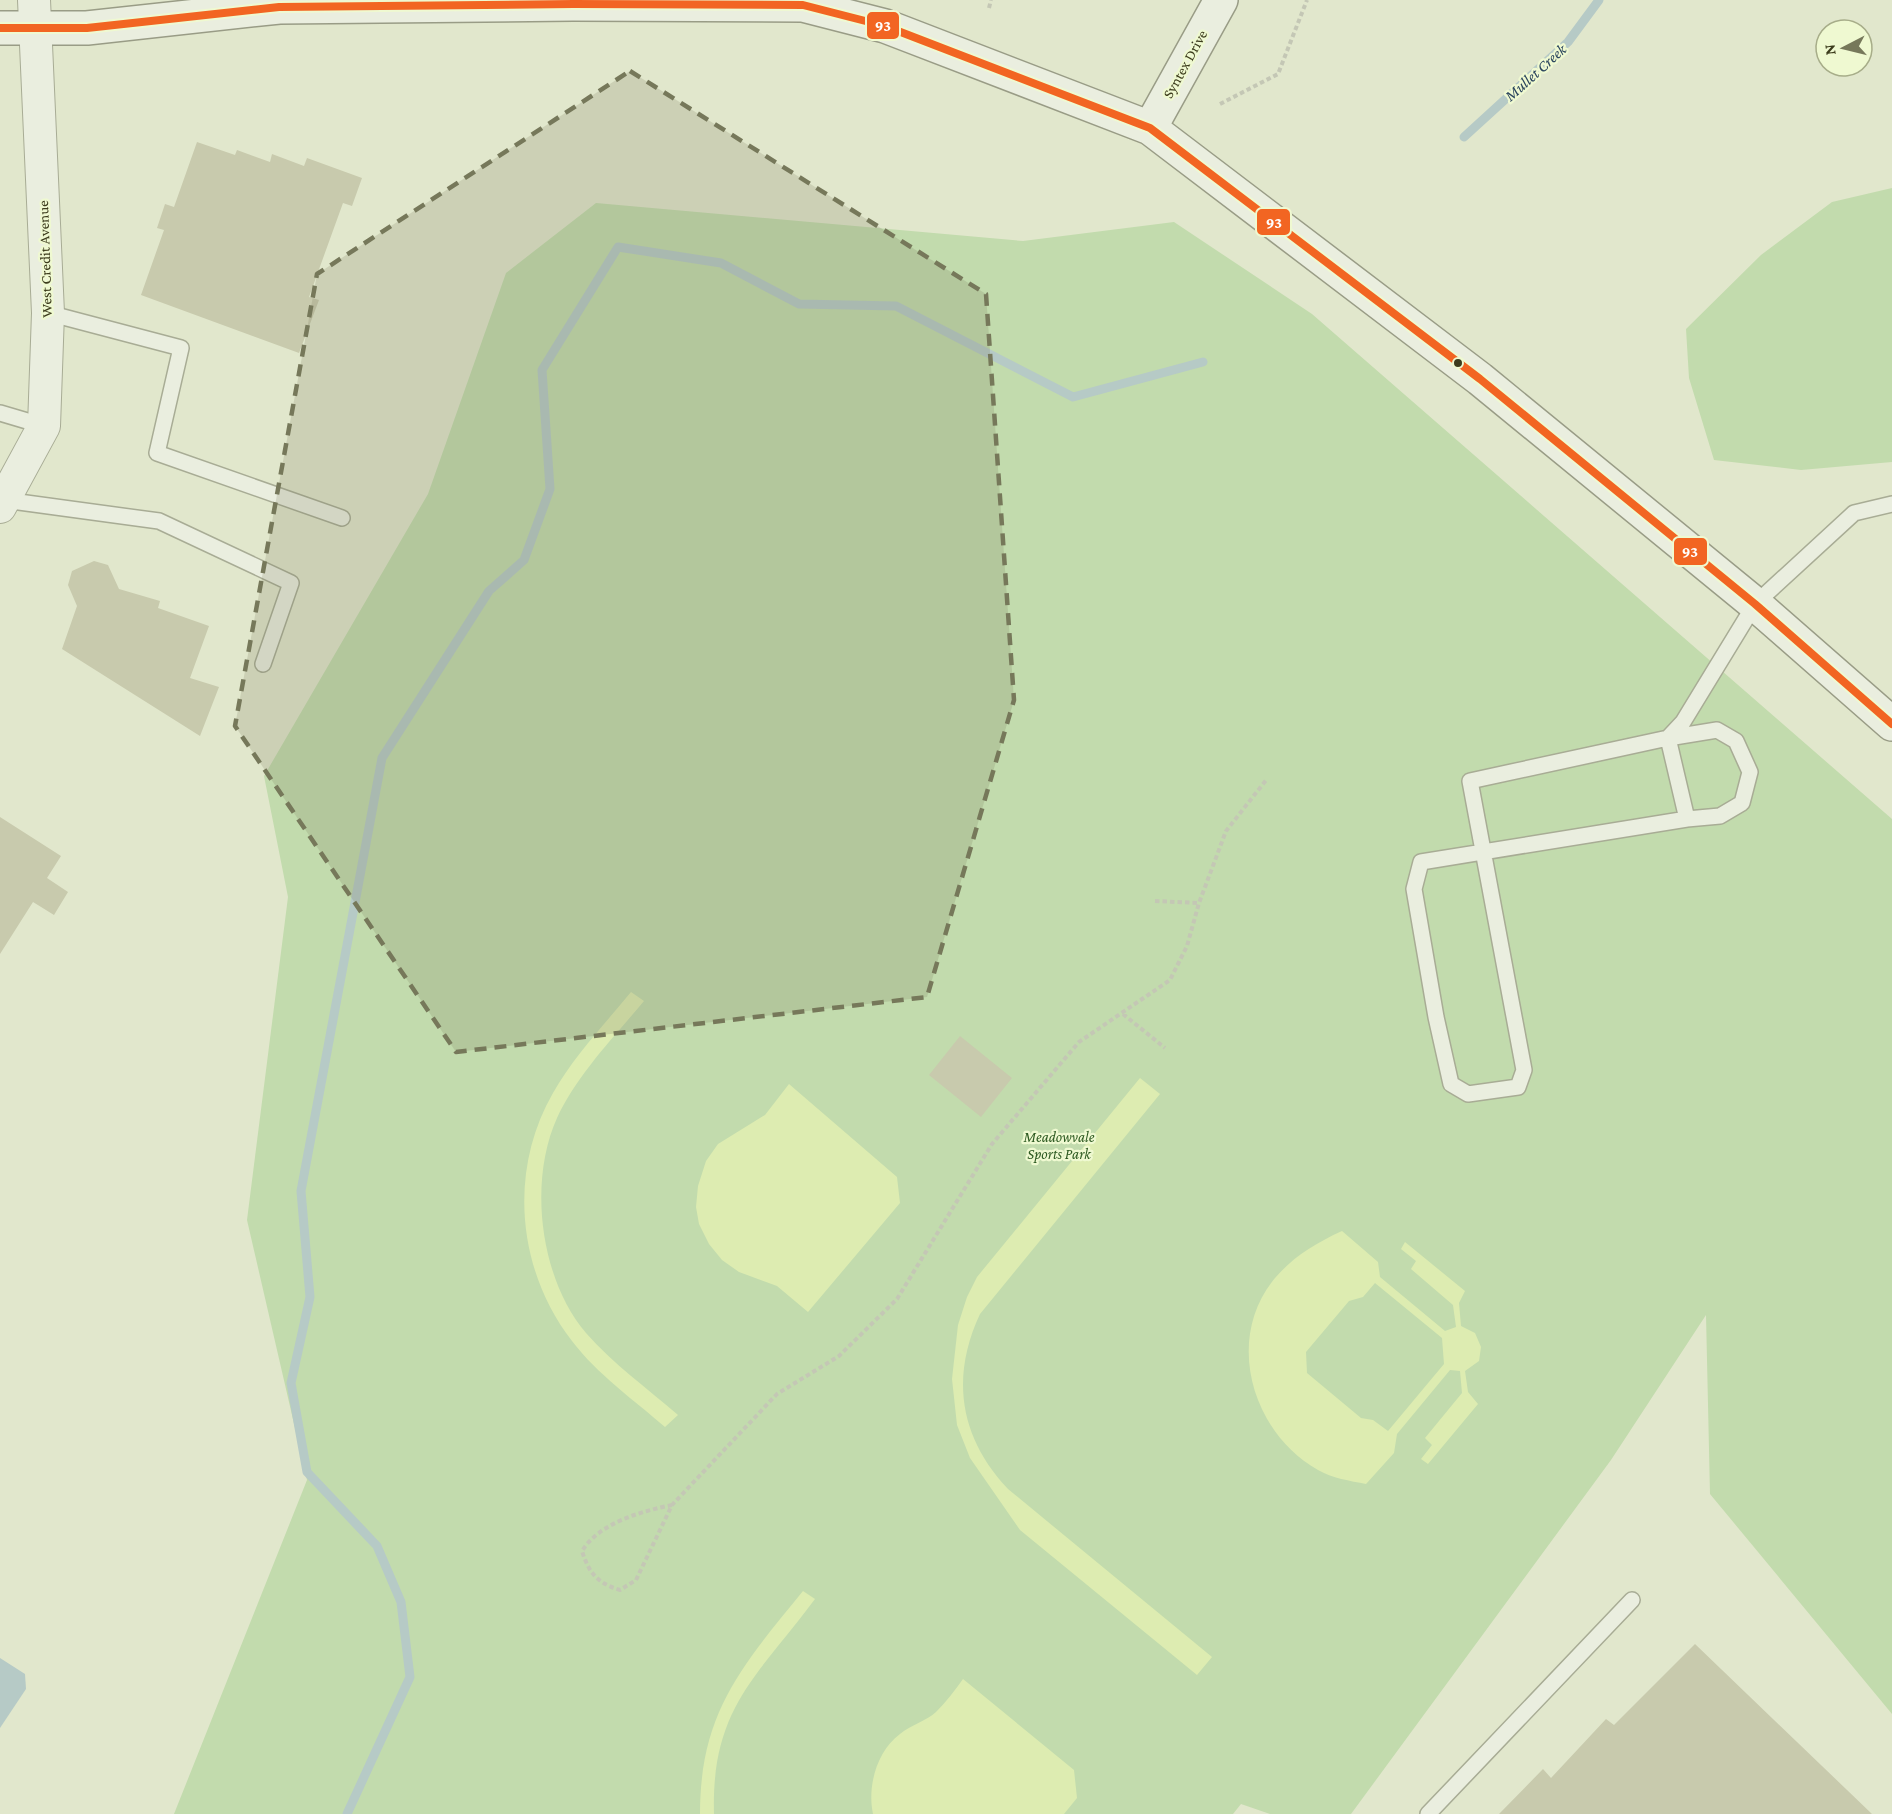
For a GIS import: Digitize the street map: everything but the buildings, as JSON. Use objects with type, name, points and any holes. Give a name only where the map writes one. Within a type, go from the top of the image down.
[{"type":"main road","name":"Syntex Drive","points":[[1150,128],[1221,0]]},
{"type":"main road","points":[[0,28],[34,14],[87,28],[279,7],[573,4],[803,5],[885,26],[1150,128],[1480,379],[1755,604],[1892,724]]},
{"type":"street","name":"West Credit Avenue","points":[[2,503],[44,426],[48,313],[34,14]]},
{"type":"lane","points":[[48,313],[181,348],[157,453],[342,518]]},
{"type":"lane","points":[[0,413],[44,426]]},
{"type":"lane","points":[[2,503],[159,521],[291,583],[263,664]]},
{"type":"lane","points":[[1668,738],[1683,722],[1755,604],[1854,513],[1892,504]]},
{"type":"lane","points":[[1687,819],[1484,852],[1421,862],[1414,889],[1436,1017],[1451,1084],[1468,1094],[1518,1087],[1524,1070],[1484,852],[1470,781],[1668,738],[1717,730],[1736,741],[1750,772],[1742,803],[1720,816],[1687,819]]},
{"type":"lane","points":[[1668,738],[1687,819]]},
{"type":"lane","points":[[1428,1814],[1632,1600]]},
{"type":"path","points":[[989,8],[991,0]]},
{"type":"path","points":[[1220,104],[1278,74],[1307,0]]},
{"type":"path","points":[[672,1505],[644,1510],[590,1538],[582,1551],[588,1569],[602,1584],[620,1590],[636,1580],[672,1505],[777,1394],[839,1356],[897,1299],[993,1144],[1079,1042],[1170,980],[1187,946],[1199,903],[1226,831],[1267,779]]},
{"type":"path","points":[[1155,901],[1199,903]]},
{"type":"path","points":[[1123,1014],[1141,1031],[1165,1048]]},
{"type":"highlighted area","points":[[630,71],[986,294],[1014,700],[927,997],[456,1052],[235,726],[317,274]]},
{"type":"green space","points":[[1892,188],[1892,462],[1801,470],[1714,460],[1689,378],[1686,329],[1761,255],[1832,202]]},
{"type":"green space","name":"Meadowvale Sports Park","points":[[596,203],[1023,241],[1174,222],[1312,314],[1892,819],[1892,1714],[1710,1494],[1706,1315],[1611,1460],[1351,1814],[1270,1814],[1241,1804],[1233,1814],[174,1814],[307,1480],[247,1220],[288,897],[264,776],[428,494],[506,273]]},
{"type":"sand","points":[[631,992],[644,1001],[585,1072],[557,1118],[548,1143],[543,1171],[541,1200],[543,1229],[558,1286],[570,1311],[586,1333],[607,1355],[678,1415],[665,1427],[604,1376],[572,1341],[554,1313],[540,1283],[530,1252],[525,1220],[525,1187],[529,1155],[539,1123],[553,1093],[570,1066]]},
{"type":"sand","points":[[1140,1078],[1160,1094],[980,1314],[965,1361],[963,1384],[965,1406],[970,1428],[979,1449],[1008,1489],[1212,1657],[1197,1675],[1020,1530],[970,1458],[957,1425],[952,1379],[958,1325],[967,1297],[977,1277]]},
{"type":"sand","points":[[789,1084],[897,1177],[900,1203],[808,1312],[777,1286],[739,1272],[722,1260],[709,1244],[699,1224],[696,1207],[698,1186],[706,1161],[718,1144],[765,1115]]},
{"type":"sand","points":[[1342,1231],[1378,1262],[1380,1277],[1445,1331],[1456,1327],[1453,1305],[1411,1269],[1416,1261],[1401,1249],[1405,1242],[1465,1291],[1459,1303],[1461,1326],[1475,1333],[1481,1347],[1479,1361],[1465,1371],[1468,1392],[1478,1404],[1428,1464],[1421,1459],[1432,1445],[1425,1438],[1462,1393],[1460,1371],[1450,1370],[1397,1434],[1394,1453],[1366,1484],[1323,1473],[1295,1454],[1276,1433],[1262,1409],[1253,1383],[1249,1356],[1251,1329],[1259,1302],[1275,1278],[1314,1245]],"holes":[[[1375,1283],[1442,1338],[1444,1364],[1388,1431],[1373,1420],[1361,1418],[1307,1373],[1306,1352],[1349,1301],[1363,1297]]]},
{"type":"sand","points":[[803,1591],[815,1599],[757,1673],[729,1720],[720,1747],[715,1778],[714,1814],[700,1814],[702,1778],[708,1747],[717,1718],[729,1692],[761,1643]]},
{"type":"sand","points":[[963,1679],[1074,1770],[1077,1798],[1064,1814],[873,1814],[871,1792],[873,1781],[885,1750],[900,1734],[936,1712]]},
{"type":"shaded area","points":[[0,1658],[25,1674],[26,1689],[0,1728]]},
{"type":"waterway","name":"Mullet Creek","points":[[1464,137],[1568,42],[1599,0]]},
{"type":"waterway","points":[[347,1814],[410,1677],[401,1602],[377,1546],[307,1472],[291,1383],[310,1297],[301,1191],[382,758],[489,591],[524,560],[550,489],[542,370],[618,247],[721,263],[799,304],[896,306],[1073,397],[1203,362]]},
{"type":"transit line","name":"93","points":[[0,28],[87,28],[279,7],[573,4],[803,5],[885,26],[1150,128],[1480,379],[1755,604],[1892,724]]}]
